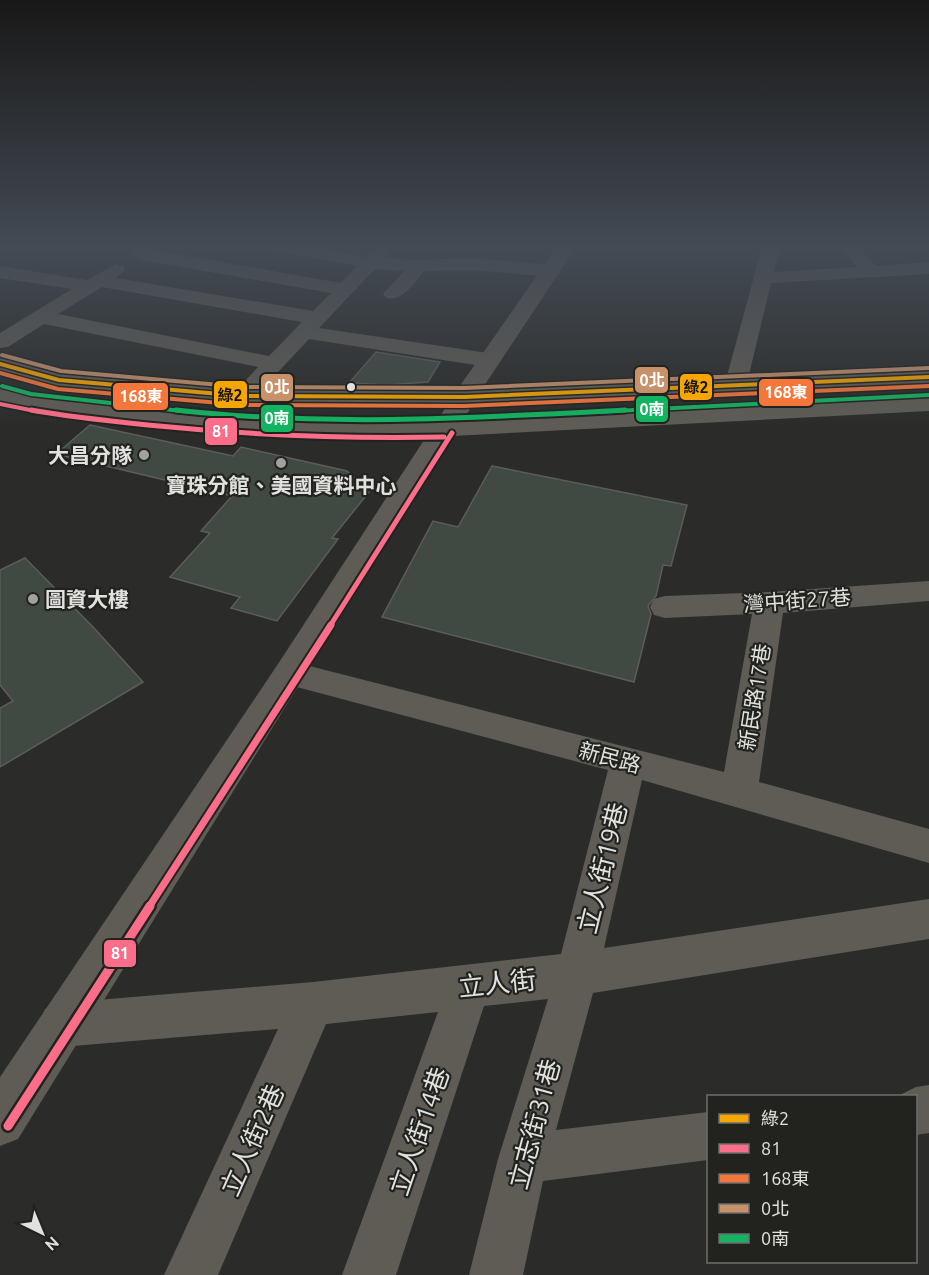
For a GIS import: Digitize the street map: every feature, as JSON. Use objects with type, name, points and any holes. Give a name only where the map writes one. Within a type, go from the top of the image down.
[{"type":"street","points":[[0,342],[58,306]]},
{"type":"street","points":[[215,306],[488,360]]},
{"type":"street","points":[[243,396],[327,306]]},
{"type":"street","points":[[0,1121],[290,673],[444,428],[525,306]]},
{"type":"street","points":[[735,387],[756,306]]},
{"type":"street","points":[[40,318],[272,363]]},
{"type":"street","points":[[0,364],[59,380],[243,396],[464,397],[929,377]]},
{"type":"street","points":[[0,395],[29,403],[211,423],[282,428],[444,428],[929,404]]},
{"type":"street","name":"灣中街27巷","points":[[665,607],[769,603],[929,591]]},
{"type":"street","name":"新民路17巷","points":[[739,792],[769,603]]},
{"type":"street","name":"新民路","points":[[290,673],[628,761],[929,846]]},
{"type":"street","name":"立人街19巷","points":[[576,974],[628,761]]},
{"type":"street","name":"立人街","points":[[61,1025],[313,1004],[576,974],[929,919]]},
{"type":"street","name":"立志街31巷","points":[[496,1275],[523,1159],[576,974]]},
{"type":"street","name":"立人街14巷","points":[[369,1275],[469,986]]},
{"type":"street","name":"立人街2巷","points":[[191,1275],[313,1004]]},
{"type":"street","points":[[523,1159],[707,1136]]},
{"type":"building","points":[[376,352],[440,362],[428,382],[387,385],[349,383]]},
{"type":"building","points":[[90,425],[233,456],[241,447],[347,471],[369,492],[332,538],[338,539],[277,621],[231,608],[240,597],[170,577],[210,533],[201,531],[232,496],[56,454]]},
{"type":"building","points":[[492,466],[687,505],[671,566],[663,565],[656,596],[648,606],[651,614],[634,682],[382,617],[433,521],[458,527]]},
{"type":"building","points":[[25,558],[143,682],[0,767],[0,708],[13,701],[0,685],[0,570]]},
{"type":"transit line","name":"0北","points":[[2,355],[61,371],[243,387],[464,388],[929,368]]},
{"type":"transit line","name":"綠2","points":[[0,364],[59,380],[243,396],[464,397],[929,377]]},
{"type":"transit line","name":"168東","points":[[0,373],[58,389],[243,405],[464,406],[929,386]]},
{"type":"transit line","name":"0南","points":[[2,386],[31,394],[200,413],[282,419],[414,421],[929,395]]},
{"type":"transit line","name":"81","points":[[0,404],[70,416],[216,431],[292,436],[444,437]]},
{"type":"transit line","name":"81","points":[[8,1126],[298,678],[452,433]]},
{"type":"place","name":"大昌分隊","points":[[144,455]]},
{"type":"place","name":"寶珠分館、美國資料中心","points":[[281,463]]},
{"type":"place","name":"圖資大樓","points":[[33,599]]}]
